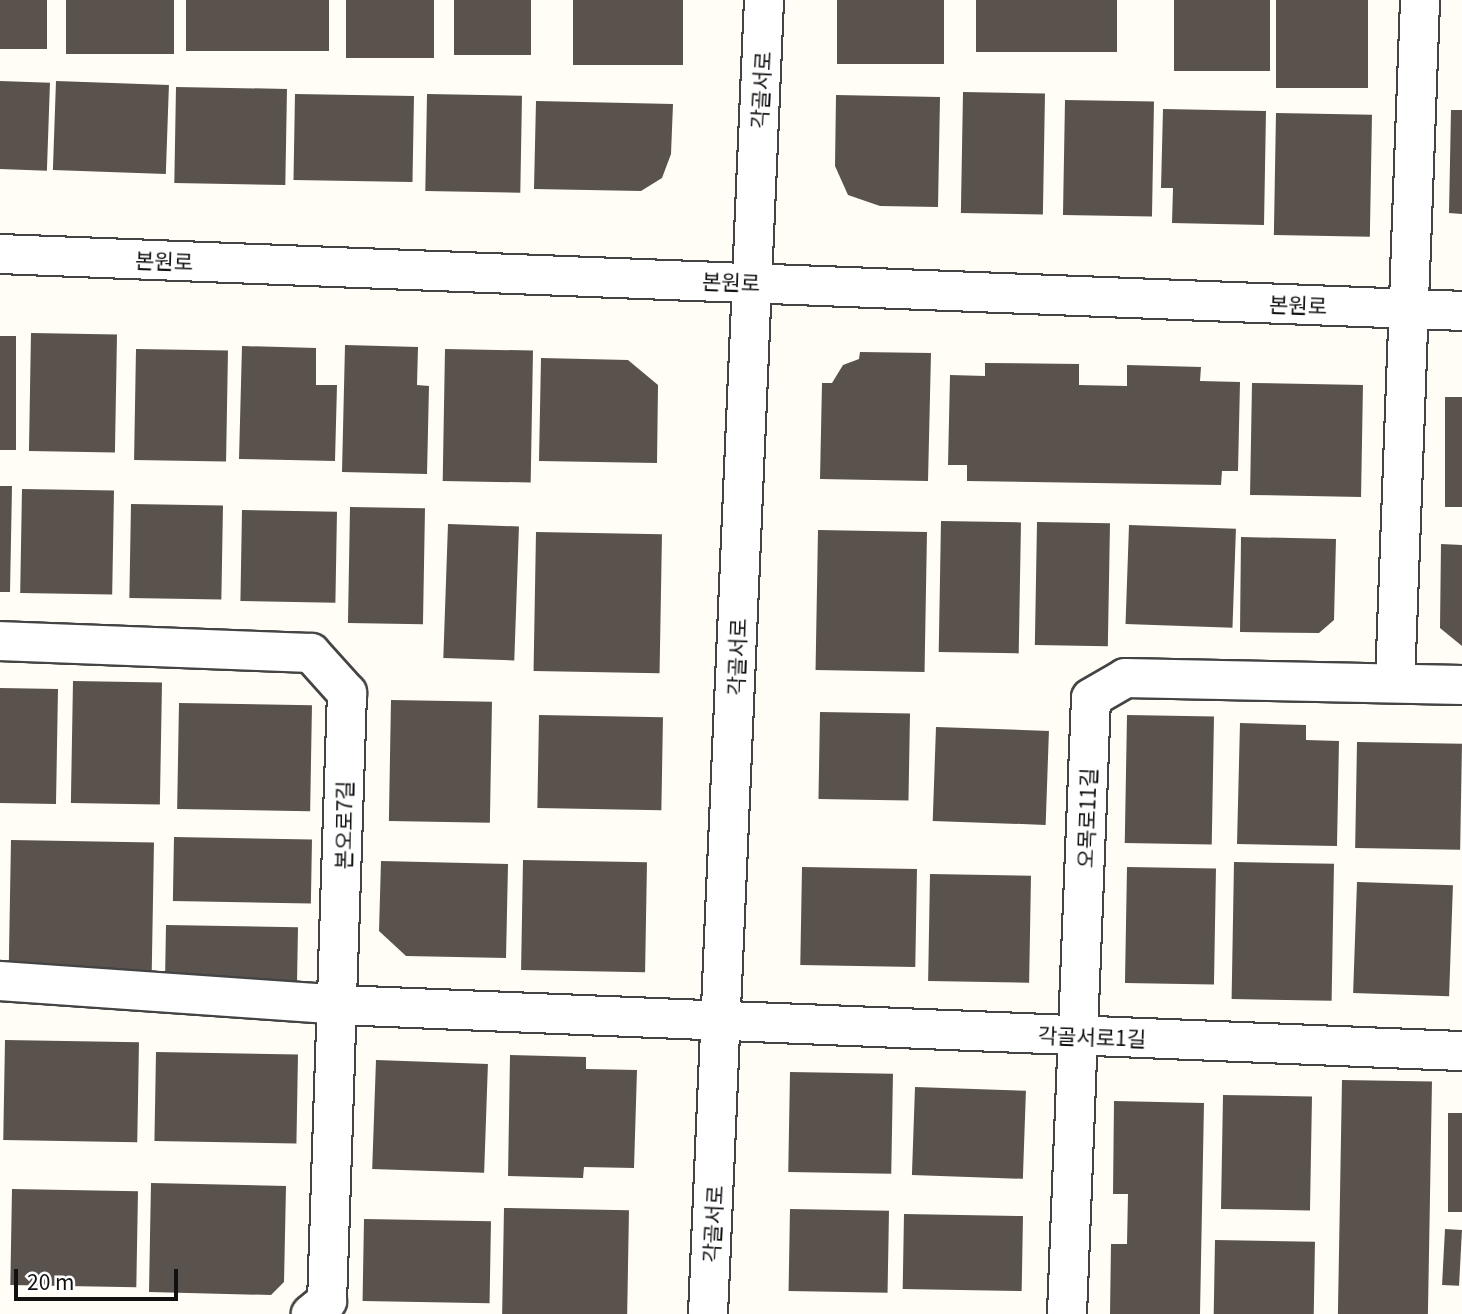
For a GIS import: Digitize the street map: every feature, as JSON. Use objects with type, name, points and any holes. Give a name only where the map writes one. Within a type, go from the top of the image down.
[{"type":"street","name":"각골서로","points":[[708,1314],[764,0]]},
{"type":"street","points":[[1395,683],[1420,0]]},
{"type":"street","name":"본원로","points":[[0,254],[1462,311]]},
{"type":"street","name":"본오로7길","points":[[0,641],[311,653],[347,693],[339,1005],[327,1301],[311,1314]]},
{"type":"street","name":"오목로11길","points":[[1067,1314],[1091,698],[1125,678],[1462,685]]},
{"type":"street","name":"각골서로1길","points":[[0,981],[339,1005],[1462,1051]]},
{"type":"building","points":[[0,0],[47,0],[47,49],[0,49]]},
{"type":"building","points":[[66,0],[174,0],[174,54],[66,54]]},
{"type":"building","points":[[186,0],[329,0],[329,51],[186,51]]},
{"type":"building","points":[[346,0],[434,0],[434,58],[346,58]]},
{"type":"building","points":[[454,0],[531,0],[531,55],[454,55]]},
{"type":"building","points":[[573,0],[683,0],[683,65],[573,65]]},
{"type":"building","points":[[837,0],[944,0],[944,64],[837,64]]},
{"type":"building","points":[[976,0],[1117,0],[1117,52],[976,52]]},
{"type":"building","points":[[1174,0],[1270,0],[1270,71],[1174,71]]},
{"type":"building","points":[[1276,0],[1368,0],[1368,88],[1276,88]]},
{"type":"building","points":[[0,81],[50,83],[47,171],[0,169]]},
{"type":"building","points":[[56,81],[169,85],[166,174],[53,170]]},
{"type":"building","points":[[176,87],[287,89],[285,185],[174,183]]},
{"type":"building","points":[[963,92],[1045,93],[1043,214],[961,213]]},
{"type":"building","points":[[295,94],[414,96],[412,182],[293,180]]},
{"type":"building","points":[[427,94],[522,96],[520,193],[425,191]]},
{"type":"building","points":[[836,95],[940,97],[938,207],[880,206],[848,195],[835,166]]},
{"type":"building","points":[[1065,100],[1154,102],[1152,217],[1063,215]]},
{"type":"building","points":[[536,101],[673,104],[671,154],[662,178],[641,191],[534,189]]},
{"type":"building","points":[[1163,109],[1266,111],[1264,225],[1172,223],[1173,188],[1161,188]]},
{"type":"building","points":[[1451,110],[1462,110],[1462,214],[1449,213]]},
{"type":"building","points":[[1276,113],[1372,115],[1370,237],[1274,235]]},
{"type":"building","points":[[31,333],[117,335],[115,452],[29,451]]},
{"type":"building","points":[[0,336],[16,336],[16,450],[0,450]]},
{"type":"building","points":[[345,345],[418,347],[417,385],[429,386],[427,474],[342,472]]},
{"type":"building","points":[[242,346],[316,348],[316,385],[337,385],[335,461],[239,459]]},
{"type":"building","points":[[136,349],[228,351],[226,462],[134,460]]},
{"type":"building","points":[[445,349],[533,351],[531,483],[443,481]]},
{"type":"building","points":[[860,352],[931,353],[928,481],[820,479],[822,383],[832,383],[843,365],[859,359]]},
{"type":"building","points":[[541,358],[628,360],[658,385],[657,463],[539,461]]},
{"type":"building","points":[[985,363],[1079,364],[1079,385],[1127,386],[1127,365],[1201,367],[1200,381],[1240,382],[1238,471],[1222,471],[1221,485],[967,481],[967,465],[948,465],[950,375],[985,376]]},
{"type":"building","points":[[1252,383],[1363,385],[1361,497],[1250,495]]},
{"type":"building","points":[[1445,397],[1462,397],[1462,507],[1445,507]]},
{"type":"building","points":[[0,486],[12,486],[10,592],[0,592]]},
{"type":"building","points":[[22,489],[114,491],[112,595],[20,593]]},
{"type":"building","points":[[131,504],[223,506],[221,600],[129,598]]},
{"type":"building","points":[[350,507],[425,508],[423,624],[348,623]]},
{"type":"building","points":[[242,510],[337,512],[335,603],[240,601]]},
{"type":"building","points":[[941,521],[1021,522],[1019,653],[939,652]]},
{"type":"building","points":[[1037,522],[1110,523],[1108,646],[1035,645]]},
{"type":"building","points":[[448,524],[519,526],[514,660],[443,658]]},
{"type":"building","points":[[1129,525],[1236,529],[1232,628],[1126,624]]},
{"type":"building","points":[[818,530],[927,532],[925,672],[816,670]]},
{"type":"building","points":[[536,532],[662,534],[660,673],[534,671]]},
{"type":"building","points":[[1241,537],[1336,539],[1334,620],[1319,633],[1240,632]]},
{"type":"building","points":[[1441,544],[1462,545],[1462,646],[1440,628]]},
{"type":"building","points":[[73,681],[162,683],[160,805],[71,803]]},
{"type":"building","points":[[0,688],[58,689],[56,804],[0,803]]},
{"type":"building","points":[[391,700],[492,702],[490,823],[389,821]]},
{"type":"building","points":[[179,703],[312,705],[310,811],[177,809]]},
{"type":"building","points":[[820,712],[910,714],[908,801],[818,799]]},
{"type":"building","points":[[539,715],[663,717],[661,810],[537,808]]},
{"type":"building","points":[[1127,715],[1214,717],[1212,844],[1125,843]]},
{"type":"building","points":[[1240,723],[1306,725],[1306,740],[1339,741],[1337,846],[1237,844]]},
{"type":"building","points":[[936,727],[1049,731],[1046,825],[933,821]]},
{"type":"building","points":[[1357,742],[1462,744],[1460,850],[1355,848]]},
{"type":"building","points":[[174,837],[312,839],[311,903],[173,901]]},
{"type":"building","points":[[11,840],[154,842],[152,971],[9,969]]},
{"type":"building","points":[[523,860],[647,862],[645,972],[521,970]]},
{"type":"building","points":[[381,861],[508,864],[506,958],[406,956],[379,931]]},
{"type":"building","points":[[1234,862],[1334,864],[1332,1001],[1232,999]]},
{"type":"building","points":[[802,867],[917,869],[915,967],[800,965]]},
{"type":"building","points":[[1127,867],[1216,869],[1214,985],[1125,983]]},
{"type":"building","points":[[930,874],[1031,876],[1029,983],[928,981]]},
{"type":"building","points":[[1357,882],[1453,885],[1449,996],[1353,993]]},
{"type":"building","points":[[166,925],[298,927],[297,984],[165,982]]},
{"type":"building","points":[[5,1040],[139,1042],[137,1142],[3,1140]]},
{"type":"building","points":[[156,1052],[298,1054],[296,1143],[154,1141]]},
{"type":"building","points":[[510,1055],[586,1057],[586,1069],[637,1070],[634,1168],[584,1167],[583,1178],[508,1176]]},
{"type":"building","points":[[376,1060],[488,1064],[484,1173],[372,1169]]},
{"type":"building","points":[[790,1072],[893,1074],[891,1174],[788,1172]]},
{"type":"building","points":[[1342,1080],[1432,1082],[1428,1314],[1338,1314]]},
{"type":"building","points":[[915,1087],[1026,1091],[1023,1179],[912,1175]]},
{"type":"building","points":[[1223,1095],[1312,1097],[1310,1211],[1221,1209]]},
{"type":"building","points":[[1114,1101],[1204,1103],[1200,1314],[1110,1314],[1111,1244],[1127,1244],[1128,1194],[1113,1194]]},
{"type":"building","points":[[1448,1113],[1462,1113],[1462,1212],[1448,1212]]},
{"type":"building","points":[[151,1183],[286,1186],[284,1282],[271,1295],[149,1292]]},
{"type":"building","points":[[12,1189],[138,1191],[136,1287],[10,1285]]},
{"type":"building","points":[[504,1208],[629,1210],[627,1314],[502,1314]]},
{"type":"building","points":[[790,1209],[889,1211],[888,1293],[789,1291]]},
{"type":"building","points":[[904,1214],[1023,1216],[1022,1291],[903,1289]]},
{"type":"building","points":[[364,1219],[491,1221],[490,1303],[363,1301]]},
{"type":"building","points":[[1445,1229],[1462,1230],[1459,1286],[1442,1285]]},
{"type":"building","points":[[1215,1240],[1315,1242],[1314,1314],[1214,1314]]}]
